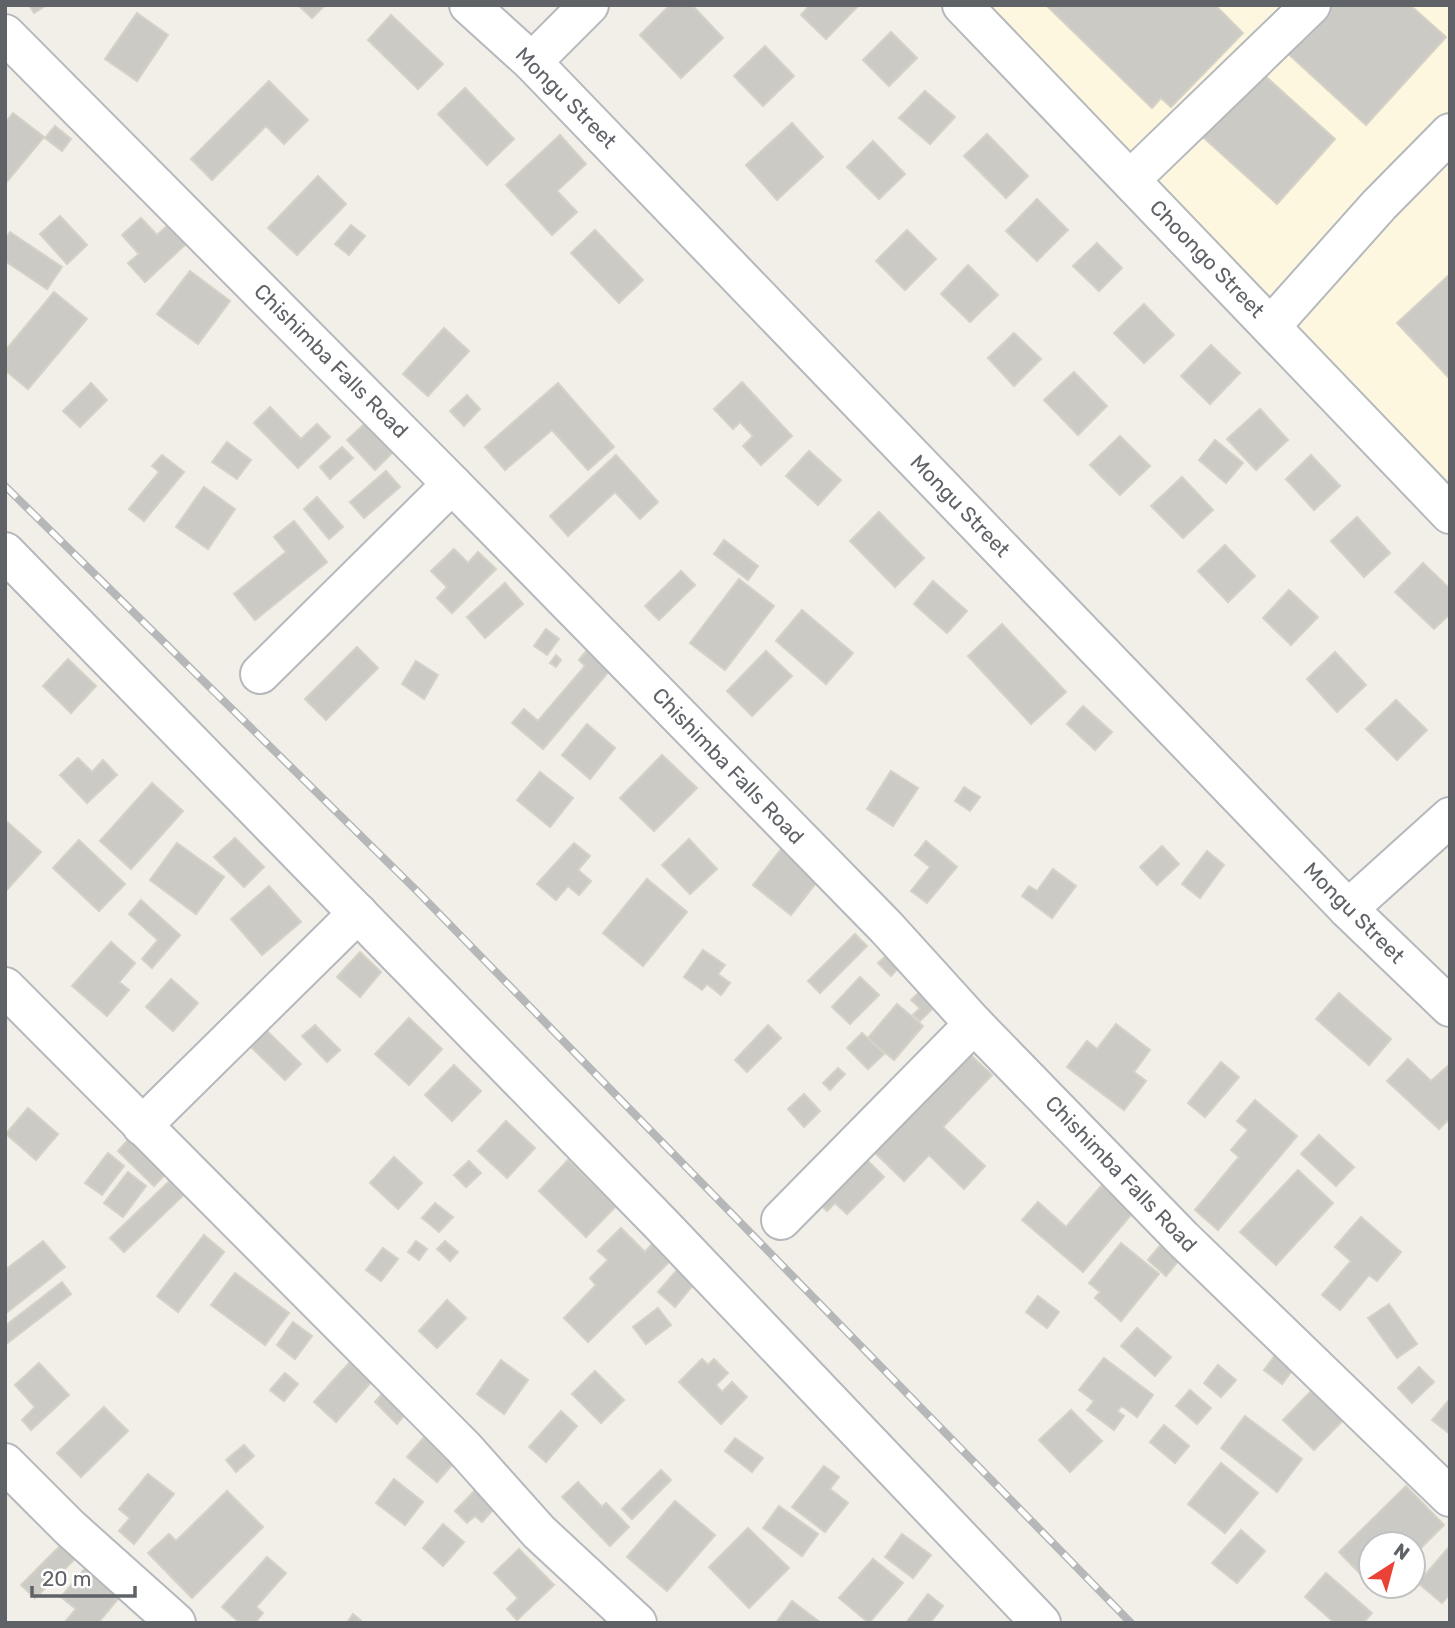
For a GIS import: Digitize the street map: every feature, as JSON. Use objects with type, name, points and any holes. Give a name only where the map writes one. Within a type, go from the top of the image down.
[{"type":"street","name":"Mongu Street","points":[[469,5],[531,62],[1348,909],[1450,1007]]},
{"type":"street","points":[[531,62],[589,5]]},
{"type":"street","name":"Choongo Street","points":[[962,5],[1450,514]]},
{"type":"street","points":[[1131,179],[1311,5]]},
{"type":"street","name":"Chishimba Falls Road","points":[[5,34],[452,484],[886,927],[974,1024],[1182,1238],[1450,1497]]},
{"type":"street","points":[[1271,326],[1379,205],[1450,133]]},
{"type":"street","points":[[260,674],[452,484]]},
{"type":"street","points":[[5,552],[661,1224],[1041,1623]]},
{"type":"street","points":[[1348,909],[1450,817]]},
{"type":"street","points":[[142,1126],[358,913]]},
{"type":"street","points":[[5,987],[464,1448],[539,1532],[637,1623]]},
{"type":"street","points":[[781,1220],[974,1024]]},
{"type":"street","points":[[5,1463],[70,1528],[176,1623]]},
{"type":"shaded area","points":[[987,5],[1450,5],[1450,490]]},
{"type":"building","points":[[29,5],[47,5],[34,13]]},
{"type":"building","points":[[298,5],[325,5],[312,18]]},
{"type":"building","points":[[670,5],[692,5],[723,38],[681,78],[640,35]]},
{"type":"building","points":[[810,5],[858,6],[826,39],[801,15]]},
{"type":"building","points":[[1046,5],[1215,5],[1243,33],[1171,107],[1161,98],[1152,108]]},
{"type":"building","points":[[1326,5],[1410,5],[1446,37],[1366,125],[1285,51]]},
{"type":"building","points":[[137,13],[168,35],[137,81],[105,59]]},
{"type":"building","points":[[391,15],[443,64],[418,89],[368,40]]},
{"type":"building","points":[[891,32],[917,58],[889,86],[863,60]]},
{"type":"building","points":[[765,46],[794,76],[763,106],[734,76]]},
{"type":"building","points":[[1253,65],[1335,139],[1277,204],[1195,130]]},
{"type":"building","points":[[269,81],[308,120],[284,144],[266,126],[212,180],[191,159]]},
{"type":"building","points":[[465,88],[514,139],[487,165],[438,114]]},
{"type":"building","points":[[925,91],[955,117],[930,144],[899,118]]},
{"type":"building","points":[[13,113],[44,137],[5,184],[5,123]]},
{"type":"building","points":[[792,123],[823,157],[777,200],[746,165]]},
{"type":"building","points":[[55,126],[71,139],[62,151],[45,138]]},
{"type":"building","points":[[987,134],[1028,176],[1006,198],[964,156]]},
{"type":"building","points":[[560,135],[586,164],[557,191],[577,212],[552,235],[506,185]]},
{"type":"building","points":[[873,141],[905,174],[879,199],[847,167]]},
{"type":"building","points":[[318,176],[346,204],[297,255],[268,228]]},
{"type":"building","points":[[1037,199],[1068,230],[1037,261],[1006,231]]},
{"type":"building","points":[[60,216],[87,245],[67,264],[40,234]]},
{"type":"building","points":[[141,218],[157,235],[169,224],[186,244],[145,282],[128,263],[139,254],[122,235]]},
{"type":"building","points":[[351,225],[365,236],[349,255],[335,244]]},
{"type":"building","points":[[595,230],[643,280],[619,303],[571,253]]},
{"type":"building","points":[[907,230],[936,259],[905,290],[876,261]]},
{"type":"building","points":[[10,232],[62,267],[47,289],[5,261],[5,239]]},
{"type":"building","points":[[1097,243],[1122,268],[1099,291],[1073,266]]},
{"type":"building","points":[[968,265],[998,295],[970,322],[941,294]]},
{"type":"building","points":[[190,271],[230,301],[198,344],[157,314]]},
{"type":"building","points":[[1450,274],[1450,379],[1397,323]]},
{"type":"building","points":[[54,292],[87,319],[28,389],[5,370],[5,351]]},
{"type":"building","points":[[1144,304],[1174,335],[1144,363],[1114,333]]},
{"type":"building","points":[[444,328],[469,351],[428,396],[403,374]]},
{"type":"building","points":[[1014,333],[1041,359],[1014,386],[988,358]]},
{"type":"building","points":[[1211,345],[1240,373],[1210,404],[1181,376]]},
{"type":"building","points":[[1074,372],[1107,406],[1078,435],[1044,400]]},
{"type":"building","points":[[742,382],[792,436],[761,465],[743,446],[753,436],[740,422],[733,429],[714,409]]},
{"type":"building","points":[[91,383],[107,400],[80,427],[63,411]]},
{"type":"building","points":[[558,383],[614,447],[588,470],[552,430],[505,470],[485,447]]},
{"type":"building","points":[[467,395],[480,409],[464,426],[450,411]]},
{"type":"building","points":[[270,407],[301,439],[317,424],[330,437],[298,468],[254,423]]},
{"type":"building","points":[[1260,409],[1288,440],[1256,470],[1227,439]]},
{"type":"building","points":[[371,418],[399,446],[375,470],[347,440]]},
{"type":"building","points":[[1120,436],[1150,466],[1120,495],[1090,465]]},
{"type":"building","points":[[1215,440],[1243,463],[1226,483],[1199,460]]},
{"type":"building","points":[[227,442],[251,460],[237,479],[212,462]]},
{"type":"building","points":[[342,447],[353,458],[330,479],[320,467]]},
{"type":"building","points":[[809,451],[841,480],[818,505],[786,476]]},
{"type":"building","points":[[162,455],[184,472],[144,521],[129,509],[159,472],[152,466]]},
{"type":"building","points":[[616,455],[658,502],[640,519],[615,492],[568,536],[550,516]]},
{"type":"building","points":[[1311,455],[1340,486],[1314,510],[1286,479]]},
{"type":"building","points":[[386,471],[400,487],[364,518],[350,502]]},
{"type":"building","points":[[1182,477],[1213,510],[1183,538],[1151,506]]},
{"type":"building","points":[[204,487],[235,509],[208,549],[176,527]]},
{"type":"building","points":[[317,497],[343,527],[329,539],[304,509]]},
{"type":"building","points":[[879,512],[924,558],[895,587],[850,541]]},
{"type":"building","points":[[1357,517],[1390,553],[1364,577],[1331,541]]},
{"type":"building","points":[[294,521],[327,562],[255,620],[234,594],[286,552],[274,537]]},
{"type":"building","points":[[724,540],[758,566],[748,580],[714,554]]},
{"type":"building","points":[[1225,545],[1255,576],[1228,602],[1198,571]]},
{"type":"building","points":[[454,549],[468,563],[478,552],[496,569],[452,613],[437,598],[447,587],[431,571]]},
{"type":"building","points":[[1423,563],[1450,589],[1450,614],[1434,629],[1395,592]]},
{"type":"building","points":[[681,571],[695,585],[659,620],[645,606]]},
{"type":"building","points":[[739,579],[774,606],[725,670],[690,643]]},
{"type":"building","points":[[933,581],[967,611],[947,633],[914,604]]},
{"type":"building","points":[[505,583],[523,604],[485,638],[467,617]]},
{"type":"building","points":[[1289,590],[1318,617],[1291,645],[1263,618]]},
{"type":"building","points":[[802,610],[853,653],[826,684],[776,641]]},
{"type":"building","points":[[1002,624],[1066,692],[1031,724],[968,656]]},
{"type":"building","points":[[546,629],[559,639],[547,655],[534,646]]},
{"type":"building","points":[[592,644],[615,664],[543,749],[512,723],[524,709],[538,721],[585,666],[579,660]]},
{"type":"building","points":[[357,647],[378,668],[326,720],[305,699]]},
{"type":"building","points":[[766,651],[792,676],[752,716],[727,691]]},
{"type":"building","points":[[1335,652],[1366,685],[1337,712],[1307,679]]},
{"type":"building","points":[[556,655],[561,660],[556,667],[550,663]]},
{"type":"building","points":[[68,659],[96,686],[71,713],[43,686]]},
{"type":"building","points":[[416,661],[438,675],[424,699],[402,684]]},
{"type":"building","points":[[1396,700],[1427,730],[1397,760],[1366,729]]},
{"type":"building","points":[[1083,706],[1112,732],[1095,750],[1067,724]]},
{"type":"building","points":[[587,724],[615,748],[590,779],[562,755]]},
{"type":"building","points":[[662,755],[697,788],[654,831],[620,798]]},
{"type":"building","points":[[78,758],[92,772],[103,760],[117,775],[87,803],[60,775]]},
{"type":"building","points":[[891,771],[918,788],[893,826],[867,809]]},
{"type":"building","points":[[540,772],[573,798],[550,827],[517,800]]},
{"type":"building","points":[[152,783],[183,811],[131,869],[100,841]]},
{"type":"building","points":[[964,787],[980,797],[970,811],[955,801]]},
{"type":"building","points":[[5,820],[41,852],[5,892]]},
{"type":"building","points":[[235,838],[264,867],[244,887],[214,857]]},
{"type":"building","points":[[689,839],[717,869],[690,894],[662,865]]},
{"type":"building","points":[[79,840],[125,884],[99,911],[53,868]]},
{"type":"building","points":[[926,841],[957,867],[927,903],[911,891],[930,867],[915,855]]},
{"type":"building","points":[[177,843],[224,877],[196,914],[150,880]]},
{"type":"building","points":[[574,843],[590,856],[578,870],[591,881],[579,895],[568,886],[556,900],[537,884]]},
{"type":"building","points":[[1162,846],[1179,864],[1157,885],[1140,867]]},
{"type":"building","points":[[782,848],[820,878],[791,915],[753,885]]},
{"type":"building","points":[[1207,851],[1224,865],[1200,898],[1182,884]]},
{"type":"building","points":[[1053,869],[1076,886],[1052,918],[1022,896],[1029,886],[1037,891]]},
{"type":"building","points":[[647,879],[687,912],[643,966],[603,933]]},
{"type":"building","points":[[269,886],[301,922],[262,955],[231,919]]},
{"type":"building","points":[[141,900],[180,935],[152,968],[142,959],[158,940],[129,914]]},
{"type":"building","points":[[855,934],[867,946],[820,993],[808,981]]},
{"type":"building","points":[[111,942],[135,963],[119,982],[129,990],[107,1016],[72,986]]},
{"type":"building","points":[[703,950],[725,965],[718,974],[730,983],[721,995],[707,984],[702,990],[684,977]]},
{"type":"building","points":[[360,952],[381,972],[360,997],[337,977]]},
{"type":"building","points":[[888,954],[900,966],[891,976],[878,963]]},
{"type":"building","points":[[860,977],[879,995],[850,1024],[832,1007]]},
{"type":"building","points":[[171,979],[198,1003],[173,1031],[146,1007]]},
{"type":"building","points":[[926,986],[940,1001],[920,1021],[913,1015],[920,1008],[911,1000]]},
{"type":"building","points":[[1339,993],[1391,1039],[1369,1065],[1316,1019]]},
{"type":"building","points":[[897,1004],[923,1026],[894,1060],[868,1038]]},
{"type":"building","points":[[409,1018],[442,1049],[409,1085],[375,1054]]},
{"type":"building","points":[[1116,1024],[1150,1050],[1134,1072],[1146,1081],[1124,1110],[1067,1067],[1087,1041],[1097,1049]]},
{"type":"building","points":[[315,1025],[340,1050],[327,1062],[302,1036]]},
{"type":"building","points":[[768,1025],[781,1038],[747,1072],[735,1060]]},
{"type":"building","points":[[265,1029],[301,1064],[285,1080],[249,1045]]},
{"type":"building","points":[[862,1033],[884,1054],[868,1069],[847,1048]]},
{"type":"building","points":[[961,1046],[992,1075],[943,1127],[985,1166],[964,1189],[929,1155],[904,1181],[867,1145]]},
{"type":"building","points":[[1408,1059],[1431,1081],[1450,1064],[1450,1118],[1439,1129],[1387,1081]]},
{"type":"building","points":[[1221,1062],[1239,1077],[1205,1117],[1188,1103]]},
{"type":"building","points":[[454,1065],[481,1091],[452,1121],[425,1095]]},
{"type":"building","points":[[838,1068],[845,1074],[830,1090],[823,1083]]},
{"type":"building","points":[[804,1094],[820,1111],[804,1127],[788,1109]]},
{"type":"building","points":[[1255,1100],[1297,1136],[1218,1230],[1195,1210],[1239,1157],[1231,1150],[1248,1130],[1237,1121]]},
{"type":"building","points":[[28,1108],[58,1134],[36,1160],[6,1134]]},
{"type":"building","points":[[506,1121],[535,1148],[507,1178],[478,1151]]},
{"type":"building","points":[[137,1130],[174,1165],[154,1186],[118,1151]]},
{"type":"building","points":[[1319,1135],[1354,1167],[1336,1186],[1301,1154]]},
{"type":"building","points":[[108,1153],[124,1166],[102,1195],[85,1183]]},
{"type":"building","points":[[862,1155],[884,1177],[847,1214],[835,1203],[827,1211],[812,1196]]},
{"type":"building","points":[[394,1157],[422,1183],[398,1209],[370,1183]]},
{"type":"building","points":[[568,1160],[616,1206],[586,1237],[539,1191]]},
{"type":"building","points":[[469,1161],[481,1173],[466,1187],[454,1175]]},
{"type":"building","points":[[1298,1170],[1333,1203],[1276,1265],[1240,1232]]},
{"type":"building","points":[[180,1171],[194,1185],[124,1252],[110,1238]]},
{"type":"building","points":[[128,1172],[146,1186],[123,1217],[104,1203]]},
{"type":"building","points":[[1108,1178],[1139,1205],[1083,1272],[1022,1220],[1038,1202],[1066,1227]]},
{"type":"building","points":[[435,1203],[453,1217],[439,1232],[422,1218]]},
{"type":"building","points":[[1361,1217],[1401,1252],[1377,1281],[1369,1275],[1340,1310],[1322,1295],[1351,1261],[1335,1247]]},
{"type":"building","points":[[621,1228],[645,1252],[652,1244],[669,1262],[588,1342],[564,1318],[596,1285],[590,1278],[608,1260],[598,1251]]},
{"type":"building","points":[[1170,1234],[1188,1249],[1166,1276],[1148,1260]]},
{"type":"building","points":[[204,1235],[224,1252],[178,1312],[157,1296]]},
{"type":"building","points":[[43,1241],[65,1267],[5,1314],[5,1270]]},
{"type":"building","points":[[416,1241],[427,1249],[419,1260],[408,1252]]},
{"type":"building","points":[[445,1241],[458,1252],[450,1261],[437,1249]]},
{"type":"building","points":[[1121,1243],[1159,1274],[1121,1321],[1095,1298],[1100,1292],[1089,1283]]},
{"type":"building","points":[[383,1248],[398,1259],[381,1281],[366,1270]]},
{"type":"building","points":[[677,1270],[694,1284],[675,1307],[658,1292]]},
{"type":"building","points":[[235,1273],[289,1313],[265,1345],[211,1305]]},
{"type":"building","points":[[62,1282],[71,1294],[5,1345],[5,1326]]},
{"type":"building","points":[[1038,1296],[1059,1312],[1047,1328],[1026,1312]]},
{"type":"building","points":[[447,1300],[466,1318],[437,1348],[419,1331]]},
{"type":"building","points":[[1389,1304],[1417,1344],[1397,1358],[1368,1318]]},
{"type":"building","points":[[658,1308],[671,1325],[646,1344],[633,1327]]},
{"type":"building","points":[[293,1322],[312,1336],[295,1359],[277,1345]]},
{"type":"building","points":[[1137,1328],[1171,1357],[1155,1376],[1121,1346]]},
{"type":"building","points":[[1279,1350],[1288,1357],[1283,1364],[1292,1371],[1282,1384],[1264,1370]]},
{"type":"building","points":[[1104,1358],[1153,1395],[1137,1417],[1122,1406],[1117,1411],[1124,1416],[1114,1430],[1087,1410],[1094,1401],[1079,1390]]},
{"type":"building","points":[[702,1359],[708,1365],[714,1359],[728,1373],[716,1385],[722,1392],[732,1382],[747,1397],[721,1424],[679,1382]]},
{"type":"building","points":[[501,1360],[528,1380],[504,1414],[477,1394]]},
{"type":"building","points":[[350,1362],[372,1381],[336,1422],[314,1402]]},
{"type":"building","points":[[39,1363],[69,1395],[31,1430],[22,1420],[35,1407],[15,1385]]},
{"type":"building","points":[[1218,1365],[1236,1380],[1221,1397],[1204,1383]]},
{"type":"building","points":[[1419,1367],[1434,1382],[1412,1403],[1398,1388]]},
{"type":"building","points":[[595,1371],[624,1400],[601,1423],[572,1394]]},
{"type":"building","points":[[285,1373],[298,1384],[284,1401],[270,1390]]},
{"type":"building","points":[[1319,1383],[1350,1413],[1314,1450],[1283,1420]]},
{"type":"building","points":[[387,1388],[410,1408],[397,1424],[375,1402]]},
{"type":"building","points":[[1190,1390],[1211,1408],[1197,1424],[1176,1406]]},
{"type":"building","points":[[1450,1399],[1450,1434],[1432,1420]]},
{"type":"building","points":[[104,1407],[128,1431],[81,1477],[57,1453]]},
{"type":"building","points":[[1071,1410],[1102,1441],[1070,1472],[1039,1440]]},
{"type":"building","points":[[561,1411],[577,1426],[546,1462],[529,1447]]},
{"type":"building","points":[[1245,1416],[1302,1459],[1277,1492],[1221,1448]]},
{"type":"building","points":[[1164,1425],[1189,1446],[1175,1463],[1150,1442]]},
{"type":"building","points":[[426,1435],[456,1460],[437,1482],[407,1457]]},
{"type":"building","points":[[735,1438],[763,1458],[752,1472],[725,1451]]},
{"type":"building","points":[[244,1445],[254,1456],[236,1472],[226,1460]]},
{"type":"building","points":[[1221,1463],[1258,1493],[1225,1533],[1188,1504]]},
{"type":"building","points":[[824,1466],[839,1477],[830,1489],[848,1503],[825,1532],[792,1507]]},
{"type":"building","points":[[661,1470],[671,1480],[632,1519],[622,1509]]},
{"type":"building","points":[[148,1474],[174,1494],[134,1544],[119,1531],[130,1518],[119,1509]]},
{"type":"building","points":[[394,1479],[423,1502],[405,1525],[376,1503]]},
{"type":"building","points":[[578,1482],[602,1507],[606,1503],[629,1527],[610,1546],[562,1497]]},
{"type":"building","points":[[482,1483],[501,1501],[482,1522],[475,1516],[467,1523],[455,1511]]},
{"type":"building","points":[[1406,1486],[1444,1525],[1427,1542],[1427,1530],[1361,1530]]},
{"type":"building","points":[[227,1491],[263,1527],[192,1598],[148,1553],[169,1534],[176,1541]]},
{"type":"building","points":[[675,1501],[715,1535],[667,1591],[627,1557]]},
{"type":"building","points":[[779,1506],[818,1534],[802,1556],[763,1528]]},
{"type":"building","points":[[443,1524],[464,1542],[443,1566],[423,1548]]},
{"type":"building","points":[[748,1528],[789,1568],[749,1608],[709,1567]]},
{"type":"building","points":[[1241,1530],[1265,1551],[1237,1583],[1212,1563]]},
{"type":"building","points":[[902,1534],[931,1555],[913,1578],[885,1557]]},
{"type":"building","points":[[1357,1534],[1357,1571],[1339,1552]]},
{"type":"building","points":[[66,1540],[80,1554],[35,1598],[21,1585]]},
{"type":"building","points":[[1450,1546],[1450,1594],[1442,1603],[1427,1590],[1427,1573]]},
{"type":"building","points":[[519,1549],[554,1585],[517,1620],[507,1609],[518,1598],[494,1573]]},
{"type":"building","points":[[267,1557],[286,1573],[256,1607],[263,1613],[255,1623],[240,1623],[222,1607]]},
{"type":"building","points":[[873,1559],[903,1583],[869,1623],[839,1598]]},
{"type":"building","points":[[88,1565],[122,1594],[98,1623],[64,1623],[76,1609],[61,1597]]},
{"type":"building","points":[[1326,1573],[1372,1613],[1363,1623],[1335,1623],[1305,1597]]},
{"type":"building","points":[[928,1594],[943,1606],[930,1623],[906,1623]]},
{"type":"building","points":[[792,1601],[821,1623],[776,1623]]},
{"type":"building","points":[[353,1614],[364,1623],[347,1623]]},
{"type":"railway","points":[[5,486],[416,890],[1131,1623]]}]
